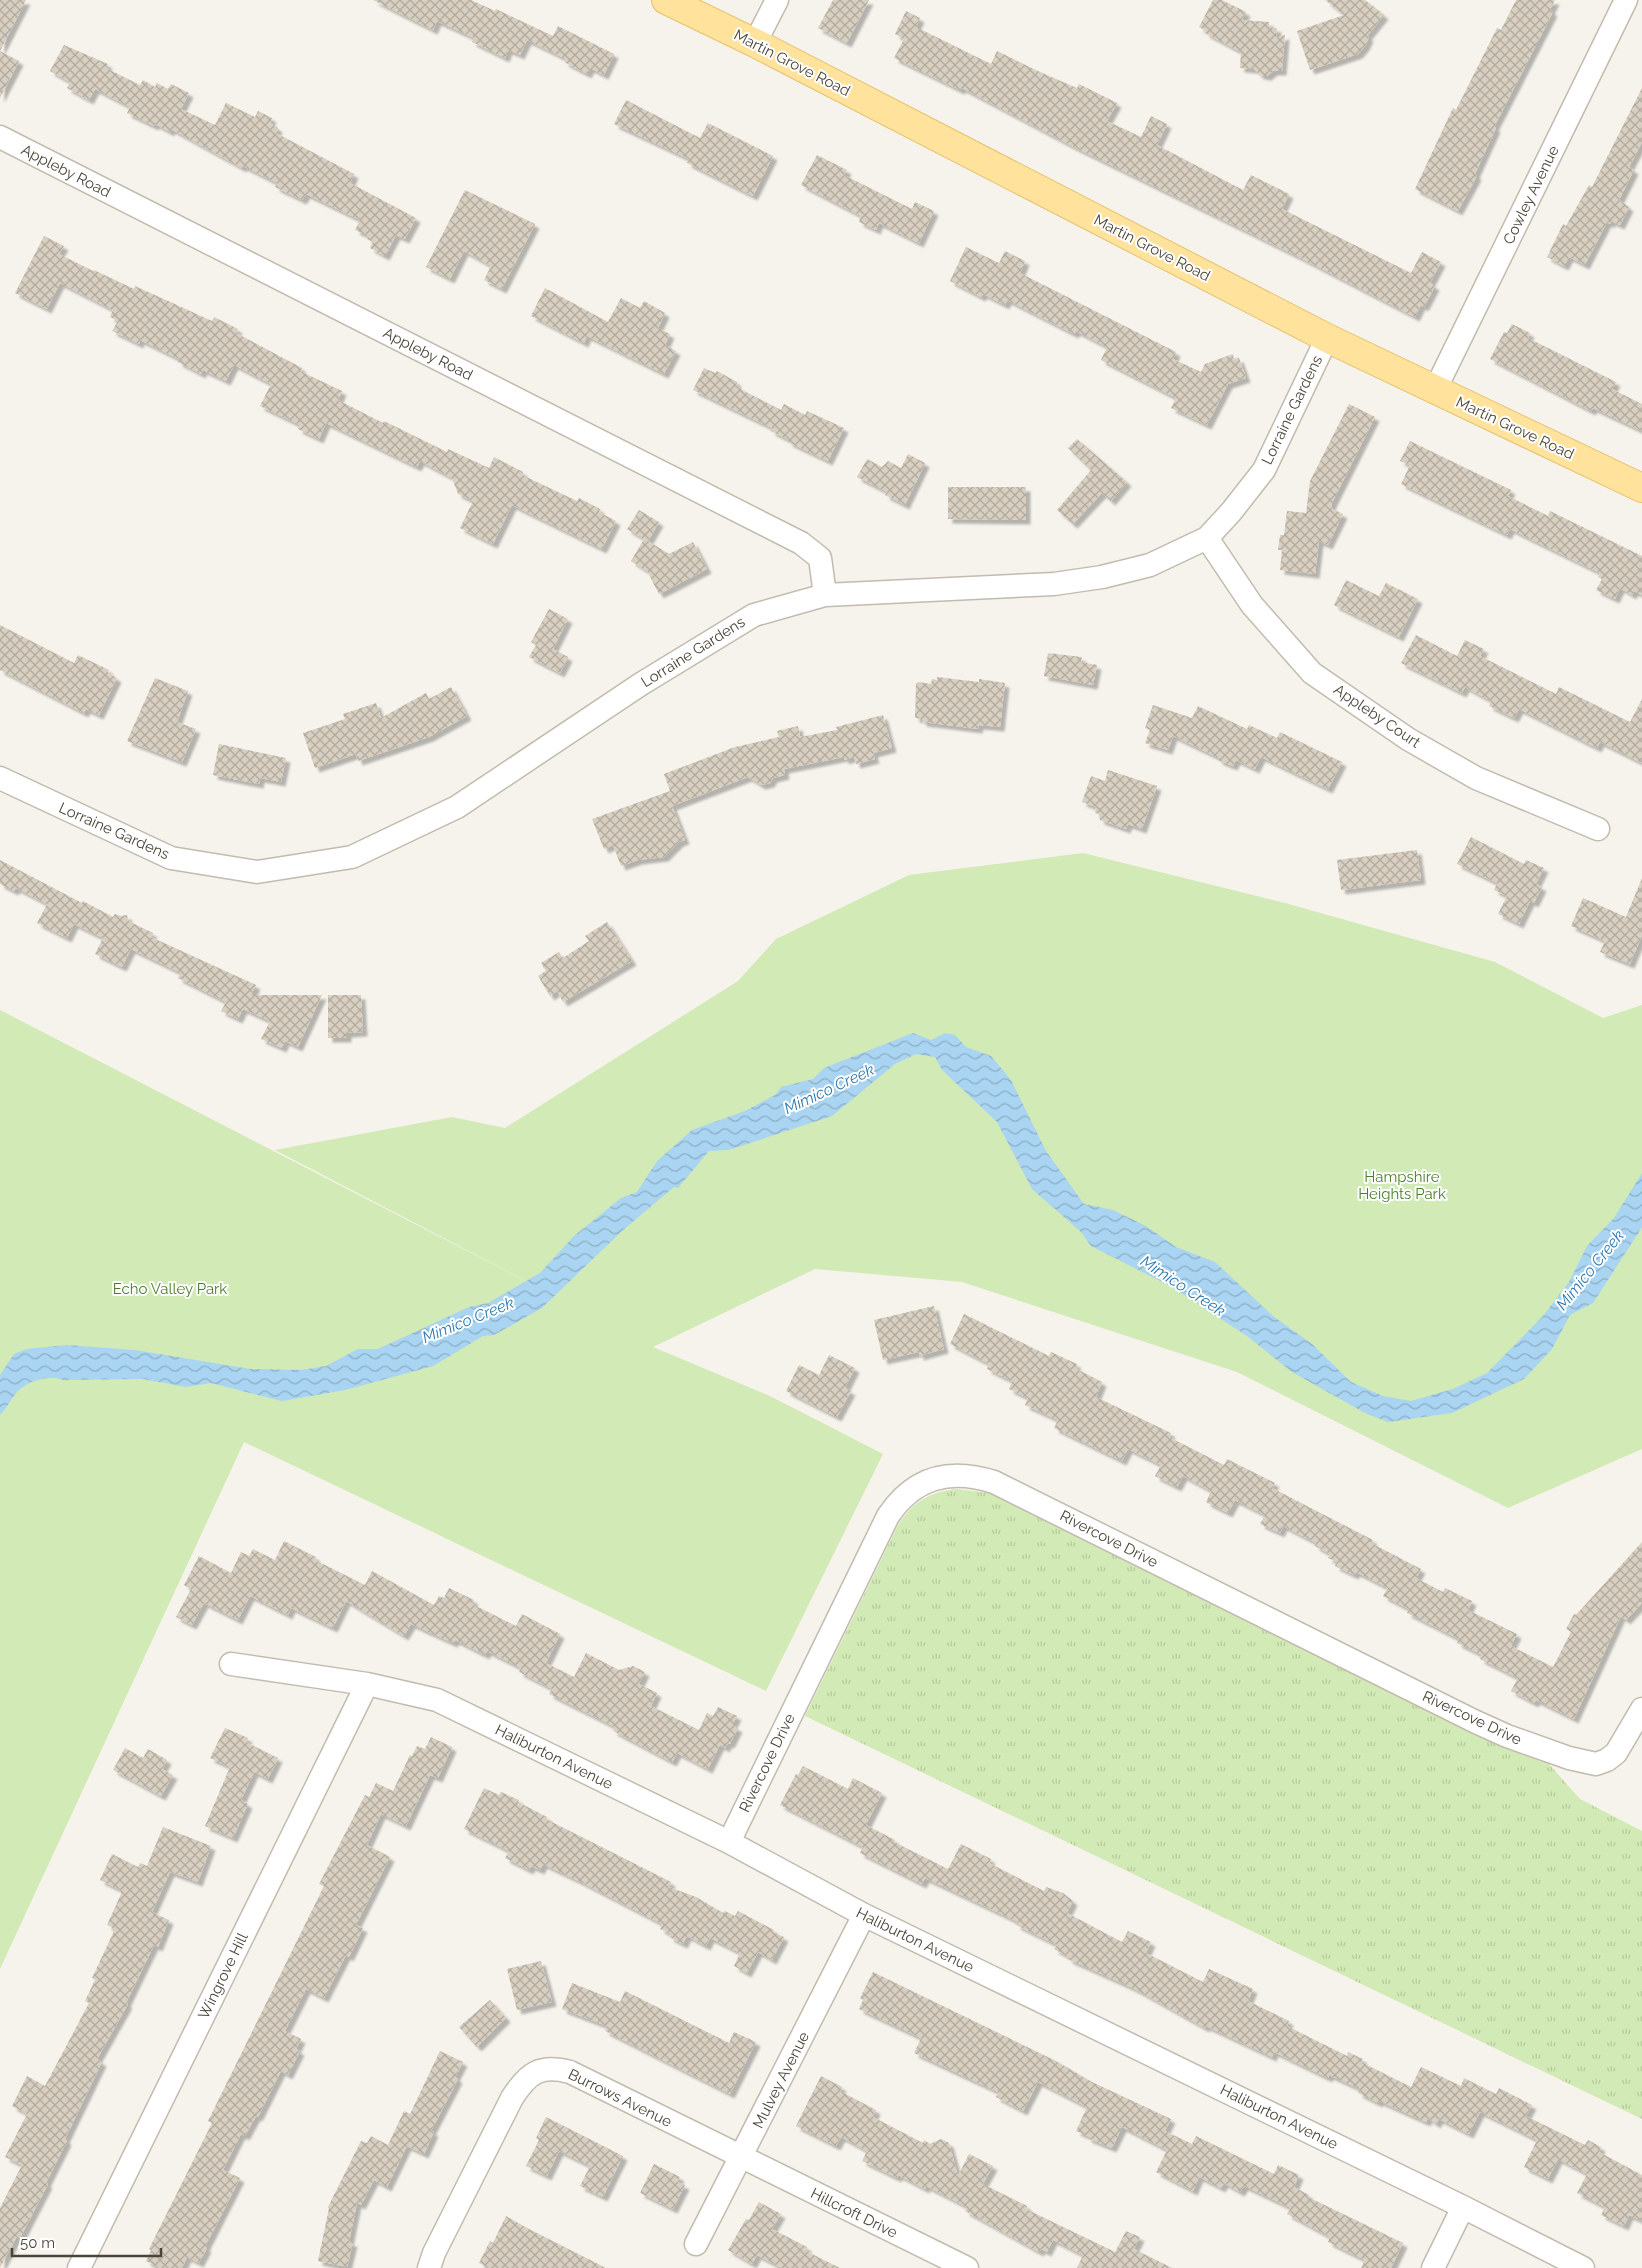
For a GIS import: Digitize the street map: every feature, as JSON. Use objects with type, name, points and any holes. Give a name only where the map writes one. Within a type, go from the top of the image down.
[{"type":"main road","name":"Martin Grove Road","points":[[666,0],[755,43],[1327,338],[1642,488]]},
{"type":"street","points":[[755,43],[777,0]]},
{"type":"street","name":"Cowley Avenue","points":[[1435,390],[1626,0]]},
{"type":"street","name":"Appleby Road","points":[[0,137],[801,543],[820,558],[825,595]]},
{"type":"street","name":"Lorraine Gardens","points":[[0,778],[171,858],[257,872],[352,857],[457,807],[641,684],[754,615],[825,595],[1054,584],[1102,577],[1150,565],[1207,538],[1232,512],[1264,470],[1327,338]]},
{"type":"street","name":"Appleby Court","points":[[1207,538],[1252,605],[1312,673],[1408,739],[1476,778],[1598,829]]},
{"type":"street","name":"Rivercove Drive","points":[[728,1842],[888,1516],[898,1501],[910,1491],[940,1478],[971,1476],[994,1482],[1476,1722],[1507,1736],[1569,1758],[1591,1764],[1607,1760],[1620,1748],[1642,1709]]},
{"type":"street","name":"Haliburton Avenue","points":[[231,1664],[367,1684],[437,1700],[728,1842],[864,1915],[1584,2268]]},
{"type":"street","name":"Wingrove Hill","points":[[79,2268],[367,1684]]},
{"type":"street","name":"Mulvey Avenue","points":[[696,2244],[742,2158],[864,1915]]},
{"type":"street","name":"Burrows Avenue","points":[[429,2268],[434,2253],[512,2098],[523,2082],[537,2071],[554,2068],[570,2072],[742,2158]]},
{"type":"street","name":"Hillcroft Drive","points":[[742,2158],[967,2268]]},
{"type":"street","points":[[1433,2268],[1462,2207]]},
{"type":"green space","name":"Hampshire Heights Park","points":[[1083,853],[1285,903],[1495,962],[1603,1018],[1642,1005],[1642,1449],[1508,1508],[1237,1372],[962,1282],[815,1269],[653,1347],[770,1396],[883,1454],[766,1691],[244,1442],[0,1969],[0,1010],[576,1307],[275,1150],[452,1117],[505,1128],[738,981],[776,939],[909,875]]},
{"type":"green space","points":[[957,1489],[988,1493],[1002,1499],[1479,1737],[1548,1763],[1580,1799],[1642,1831],[1642,2119],[805,1716],[898,1525],[916,1504],[938,1493]]},
{"type":"water","name":"Mimico Creek","points":[[913,1033],[931,1040],[945,1033],[955,1035],[966,1047],[991,1056],[1011,1080],[1046,1151],[1084,1204],[1113,1210],[1146,1226],[1176,1247],[1215,1262],[1273,1316],[1312,1344],[1351,1382],[1383,1396],[1411,1401],[1453,1389],[1487,1373],[1543,1316],[1569,1282],[1587,1246],[1614,1218],[1642,1173],[1642,1227],[1593,1303],[1570,1315],[1552,1349],[1524,1379],[1452,1413],[1388,1422],[1365,1413],[1292,1372],[1247,1336],[1172,1287],[1091,1246],[1081,1232],[1032,1189],[997,1122],[942,1070],[935,1057],[916,1054],[895,1064],[832,1116],[729,1150],[709,1151],[678,1188],[674,1187],[623,1230],[542,1308],[494,1335],[483,1336],[433,1366],[345,1390],[282,1401],[211,1383],[186,1387],[143,1379],[63,1380],[45,1378],[27,1384],[17,1392],[0,1415],[0,1375],[14,1354],[27,1349],[66,1345],[135,1350],[250,1369],[301,1370],[326,1366],[358,1349],[378,1349],[469,1307],[488,1303],[540,1273],[574,1236],[621,1198],[637,1192],[657,1161],[692,1130],[745,1111],[775,1095],[781,1087],[813,1079],[824,1068]]},
{"type":"building","points":[[0,0],[26,0],[0,51]]},
{"type":"building","points":[[373,0],[471,0],[495,11],[496,9],[553,36],[558,26],[614,54],[604,75],[590,68],[587,74],[564,62],[566,59],[527,40],[520,55],[508,50],[505,58],[472,42],[474,38],[437,21],[433,30]]},
{"type":"building","points":[[833,0],[869,0],[847,43],[818,28]]},
{"type":"building","points":[[1213,0],[1222,0],[1246,12],[1242,20],[1269,22],[1269,27],[1277,28],[1276,38],[1285,35],[1282,71],[1273,71],[1267,76],[1260,75],[1254,69],[1240,68],[1241,52],[1205,33],[1206,31],[1199,27]]},
{"type":"building","points":[[1325,0],[1365,0],[1384,15],[1367,36],[1369,37],[1365,46],[1358,54],[1310,70],[1297,31],[1344,15]]},
{"type":"building","points":[[1516,0],[1555,0],[1550,10],[1553,12],[1494,127],[1496,128],[1475,174],[1477,176],[1458,211],[1415,189],[1453,108],[1456,110],[1497,28],[1501,30]]},
{"type":"building","points":[[906,11],[920,18],[916,27],[991,64],[997,51],[1077,88],[1079,84],[1117,103],[1107,121],[1141,137],[1151,116],[1167,124],[1157,145],[1243,190],[1251,175],[1289,194],[1282,209],[1411,273],[1422,252],[1441,262],[1430,283],[1435,286],[1424,307],[1421,305],[1415,317],[1297,256],[1072,146],[962,88],[960,90],[894,58],[904,39],[895,34]]},
{"type":"building","points":[[64,45],[108,64],[106,68],[140,85],[143,80],[155,87],[157,83],[168,89],[171,84],[189,93],[181,109],[215,125],[226,103],[255,117],[258,111],[272,118],[270,123],[278,128],[276,133],[354,174],[350,183],[416,218],[405,239],[396,235],[385,256],[370,248],[373,242],[367,239],[369,236],[355,230],[360,220],[306,194],[302,200],[275,187],[277,183],[243,166],[242,168],[171,129],[170,132],[127,113],[130,107],[95,89],[89,100],[67,88],[70,82],[50,71]]},
{"type":"building","points":[[0,51],[19,61],[0,98]]},
{"type":"building","points":[[1642,88],[1642,142],[1629,167],[1634,170],[1619,200],[1629,207],[1620,225],[1611,221],[1610,224],[1607,222],[1585,265],[1569,257],[1564,266],[1547,257],[1563,224],[1566,226],[1589,185],[1592,187]]},
{"type":"building","points":[[626,100],[700,138],[708,123],[773,156],[753,196],[687,163],[689,159],[614,124]]},
{"type":"building","points":[[817,155],[847,170],[844,175],[912,209],[915,202],[934,211],[919,243],[879,223],[876,230],[859,222],[861,216],[801,185]]},
{"type":"building","points":[[465,190],[535,224],[502,289],[484,280],[491,266],[464,251],[450,279],[426,267]]},
{"type":"building","points":[[44,236],[64,246],[59,254],[93,271],[134,289],[135,286],[212,321],[214,317],[238,329],[236,333],[302,368],[300,371],[342,391],[338,400],[383,423],[384,421],[447,452],[448,449],[489,468],[494,457],[523,472],[522,475],[577,501],[579,498],[600,509],[599,512],[616,521],[602,549],[512,505],[493,544],[460,528],[473,501],[458,494],[452,478],[420,461],[417,467],[326,423],[319,439],[298,429],[300,425],[260,406],[271,384],[234,365],[226,381],[203,370],[201,374],[178,362],[179,359],[140,340],[139,344],[112,331],[118,321],[110,317],[113,310],[60,283],[47,309],[15,293]]},
{"type":"building","points":[[966,247],[999,263],[1005,251],[1025,261],[1020,273],[1176,352],[1173,359],[1201,372],[1205,364],[1233,354],[1234,359],[1239,358],[1246,378],[1228,384],[1207,425],[1171,408],[1176,398],[1101,360],[1107,347],[1076,331],[1074,334],[1007,300],[1005,305],[983,294],[981,297],[950,281]]},
{"type":"building","points":[[545,288],[608,322],[621,298],[640,308],[644,301],[665,313],[658,328],[670,334],[665,345],[676,351],[664,374],[587,336],[584,343],[531,316]]},
{"type":"building","points":[[1512,324],[1530,333],[1528,338],[1616,382],[1612,389],[1642,404],[1642,431],[1593,408],[1591,411],[1490,359],[1504,332],[1507,333]]},
{"type":"building","points":[[704,368],[715,373],[717,371],[737,382],[736,385],[744,391],[781,410],[784,404],[805,415],[807,411],[844,428],[828,461],[788,442],[789,440],[771,431],[772,428],[693,390]]},
{"type":"building","points":[[1349,404],[1375,417],[1332,503],[1331,508],[1343,514],[1328,545],[1319,541],[1315,574],[1280,570],[1282,550],[1278,550],[1280,535],[1284,535],[1287,511],[1306,513],[1310,481]]},
{"type":"building","points":[[1077,439],[1127,482],[1111,501],[1102,493],[1073,524],[1057,510],[1091,470],[1068,448]]},
{"type":"building","points":[[1410,441],[1511,490],[1508,496],[1548,516],[1550,511],[1642,556],[1642,595],[1634,591],[1632,595],[1620,588],[1615,599],[1596,590],[1602,579],[1598,577],[1600,573],[1510,529],[1507,535],[1401,484],[1410,465],[1400,461]]},
{"type":"building","points":[[908,454],[925,463],[905,505],[885,495],[887,492],[857,477],[867,459],[882,467],[888,461],[901,468]]},
{"type":"building","points":[[948,487],[1026,487],[1026,520],[948,519]]},
{"type":"building","points":[[639,510],[659,522],[648,541],[669,554],[693,542],[707,569],[659,594],[647,571],[631,561],[644,539],[627,529]]},
{"type":"building","points":[[1346,580],[1379,596],[1386,583],[1418,599],[1399,637],[1334,605]]},
{"type":"building","points":[[549,609],[568,619],[553,649],[568,657],[560,673],[529,657],[536,645],[531,642]]},
{"type":"building","points":[[0,625],[74,663],[78,655],[109,670],[107,672],[117,678],[99,715],[86,709],[84,713],[0,670]]},
{"type":"building","points":[[1416,635],[1457,656],[1465,640],[1484,649],[1480,656],[1556,694],[1559,687],[1630,722],[1642,699],[1642,763],[1600,742],[1597,748],[1519,709],[1514,718],[1489,706],[1491,701],[1465,687],[1462,693],[1401,663]]},
{"type":"building","points":[[1048,653],[1082,657],[1081,662],[1097,665],[1093,685],[1044,676]]},
{"type":"building","points":[[937,677],[979,682],[979,679],[1005,683],[1000,727],[979,725],[978,729],[922,722],[922,719],[915,718],[916,684],[919,682],[931,684],[932,679],[937,680]]},
{"type":"building","points":[[155,678],[188,691],[177,722],[196,729],[182,762],[127,741]]},
{"type":"building","points":[[451,687],[467,716],[429,737],[358,761],[356,754],[315,768],[303,733],[345,719],[343,714],[376,703],[381,718],[426,693],[429,699]]},
{"type":"building","points":[[1153,705],[1192,718],[1198,706],[1247,729],[1249,725],[1277,738],[1280,732],[1342,762],[1328,789],[1261,757],[1255,769],[1236,760],[1233,766],[1173,736],[1168,750],[1145,743],[1150,730],[1145,728]]},
{"type":"building","points":[[883,715],[892,748],[873,753],[875,759],[856,764],[854,757],[844,760],[844,757],[784,769],[785,775],[773,778],[770,783],[761,785],[748,777],[672,806],[685,840],[679,842],[664,857],[638,860],[621,866],[613,845],[604,849],[592,819],[670,791],[664,774],[735,747],[779,737],[777,731],[798,726],[800,737],[837,730],[836,727]]},
{"type":"building","points":[[219,744],[286,758],[281,782],[260,778],[259,784],[213,775]]},
{"type":"building","points":[[1108,770],[1157,786],[1142,829],[1128,824],[1126,829],[1100,820],[1099,814],[1095,813],[1096,807],[1082,802],[1091,776],[1105,781]]},
{"type":"building","points":[[1471,837],[1524,864],[1526,860],[1544,868],[1536,884],[1542,887],[1534,903],[1530,901],[1519,924],[1498,914],[1507,896],[1494,890],[1497,883],[1457,864]]},
{"type":"building","points":[[1417,850],[1421,880],[1341,890],[1337,860]]},
{"type":"building","points":[[0,860],[113,917],[115,914],[127,915],[128,921],[153,933],[151,937],[256,985],[251,995],[322,995],[298,1047],[285,1041],[282,1048],[261,1039],[270,1021],[243,1009],[238,1019],[221,1011],[226,1002],[178,978],[181,973],[131,949],[122,967],[95,954],[103,938],[74,924],[67,938],[37,923],[47,904],[16,888],[14,891],[0,884]]},
{"type":"building","points":[[1642,878],[1642,935],[1630,964],[1600,952],[1605,941],[1571,926],[1583,898],[1626,917]]},
{"type":"building","points":[[607,922],[632,961],[563,1002],[557,991],[550,996],[538,976],[546,971],[541,963],[559,952],[563,958],[589,941],[585,936]]},
{"type":"building","points":[[328,995],[361,995],[363,1032],[347,1033],[347,1038],[328,1038]]},
{"type":"building","points":[[934,1306],[944,1349],[919,1356],[919,1352],[883,1360],[874,1320]]},
{"type":"building","points":[[964,1314],[1049,1356],[1051,1352],[1077,1364],[1075,1368],[1102,1382],[1096,1397],[1171,1433],[1169,1437],[1224,1465],[1227,1459],[1275,1483],[1272,1488],[1373,1540],[1371,1543],[1421,1569],[1416,1578],[1443,1592],[1445,1588],[1472,1601],[1468,1610],[1517,1634],[1511,1646],[1553,1667],[1571,1632],[1566,1629],[1574,1614],[1576,1615],[1642,1542],[1642,1603],[1626,1620],[1621,1616],[1574,1719],[1536,1700],[1534,1703],[1511,1691],[1518,1678],[1480,1659],[1482,1655],[1457,1643],[1459,1639],[1407,1613],[1409,1609],[1383,1596],[1388,1588],[1356,1572],[1354,1575],[1335,1566],[1337,1562],[1328,1558],[1330,1554],[1315,1546],[1316,1543],[1283,1526],[1280,1533],[1260,1524],[1265,1515],[1235,1500],[1228,1513],[1206,1502],[1211,1491],[1183,1476],[1177,1487],[1155,1476],[1161,1465],[1128,1449],[1122,1461],[1054,1428],[1058,1420],[1025,1405],[1028,1398],[1009,1389],[1012,1381],[987,1369],[989,1364],[950,1344]]},
{"type":"building","points":[[829,1355],[855,1368],[845,1388],[851,1391],[837,1417],[786,1391],[799,1365],[819,1375]]},
{"type":"building","points":[[284,1541],[316,1557],[315,1560],[365,1585],[372,1571],[434,1605],[439,1596],[444,1598],[449,1588],[474,1600],[472,1604],[516,1626],[522,1614],[560,1634],[546,1663],[574,1677],[586,1653],[619,1670],[633,1666],[645,1672],[639,1684],[657,1693],[651,1706],[699,1730],[707,1713],[713,1716],[718,1707],[737,1716],[732,1725],[738,1728],[730,1744],[728,1743],[725,1748],[720,1745],[708,1769],[677,1753],[672,1762],[613,1731],[615,1727],[549,1694],[552,1689],[519,1672],[521,1668],[487,1651],[485,1655],[455,1640],[453,1643],[411,1624],[404,1636],[346,1601],[333,1628],[291,1608],[288,1615],[250,1596],[238,1620],[204,1603],[192,1625],[176,1617],[191,1589],[184,1585],[199,1556],[231,1573],[241,1552],[249,1556],[253,1549],[275,1560]]},
{"type":"building","points":[[225,1728],[248,1738],[246,1742],[278,1758],[268,1779],[254,1772],[241,1800],[248,1804],[233,1838],[205,1826],[230,1767],[210,1758]]},
{"type":"building","points":[[431,1737],[452,1747],[438,1778],[430,1775],[406,1826],[381,1814],[367,1845],[390,1857],[356,1925],[363,1928],[349,1957],[346,1955],[324,1998],[306,1989],[285,2031],[301,2039],[296,2049],[300,2051],[288,2075],[281,2071],[258,2117],[256,2116],[245,2136],[241,2134],[223,2170],[240,2178],[205,2247],[207,2248],[199,2263],[187,2257],[182,2268],[160,2268],[146,2261],[151,2250],[149,2249],[212,2123],[208,2121],[324,1886],[319,1884],[365,1795],[369,1797],[376,1783],[393,1791],[410,1755],[412,1756],[417,1746],[425,1749]]},
{"type":"building","points":[[125,1748],[143,1758],[148,1749],[167,1760],[162,1769],[173,1775],[161,1796],[113,1770]]},
{"type":"building","points":[[803,1766],[848,1789],[853,1778],[882,1793],[866,1825],[895,1840],[894,1842],[948,1869],[961,1844],[991,1859],[989,1863],[1044,1891],[1046,1887],[1063,1893],[1073,1901],[1067,1913],[1122,1942],[1128,1931],[1151,1942],[1146,1953],[1203,1982],[1209,1969],[1253,1989],[1248,2001],[1289,2021],[1287,2026],[1347,2056],[1348,2052],[1363,2059],[1361,2062],[1411,2087],[1421,2067],[1461,2086],[1464,2078],[1496,2094],[1499,2088],[1532,2105],[1526,2116],[1585,2145],[1588,2140],[1601,2147],[1599,2152],[1642,2175],[1642,2221],[1629,2215],[1624,2226],[1601,2215],[1605,2207],[1577,2193],[1587,2174],[1558,2159],[1548,2179],[1524,2167],[1537,2140],[1480,2112],[1469,2134],[1439,2119],[1436,2124],[1428,2118],[1426,2122],[1379,2101],[1378,2103],[1358,2093],[1360,2089],[1329,2075],[1328,2078],[1274,2052],[1272,2057],[1206,2026],[1205,2028],[1133,1988],[1068,1959],[1069,1957],[1054,1949],[1057,1945],[1016,1925],[1018,1922],[925,1878],[922,1884],[860,1853],[863,1847],[780,1805],[796,1774],[798,1775]]},
{"type":"building","points":[[484,1788],[499,1795],[501,1792],[519,1800],[518,1802],[547,1817],[546,1819],[671,1882],[669,1887],[696,1897],[723,1913],[725,1911],[735,1916],[738,1911],[774,1930],[773,1932],[784,1937],[772,1960],[758,1952],[747,1973],[734,1966],[740,1953],[710,1938],[706,1946],[687,1936],[683,1944],[669,1937],[671,1934],[660,1929],[662,1924],[581,1882],[543,1864],[540,1870],[531,1866],[529,1870],[505,1858],[509,1851],[464,1829]]},
{"type":"building","points":[[163,1827],[211,1846],[198,1882],[170,1872],[152,1912],[169,1920],[158,1947],[154,1945],[126,2003],[128,2004],[97,2059],[102,2062],[65,2139],[67,2141],[46,2183],[48,2184],[20,2238],[17,2236],[0,2268],[0,2208],[22,2165],[5,2157],[27,2114],[12,2106],[27,2076],[45,2086],[89,2003],[85,2001],[95,1980],[92,1978],[115,1929],[107,1925],[121,1894],[121,1890],[100,1880],[112,1854],[138,1867],[140,1863],[147,1866]]},
{"type":"building","points":[[541,1961],[552,2002],[517,2010],[507,1969]]},
{"type":"building","points":[[873,1972],[1056,2061],[1092,2082],[1171,2119],[1165,2131],[1192,2144],[1196,2136],[1274,2174],[1278,2165],[1299,2175],[1294,2187],[1309,2195],[1308,2197],[1403,2243],[1391,2268],[1361,2268],[1365,2260],[1328,2242],[1330,2237],[1287,2214],[1291,2208],[1244,2186],[1240,2192],[1224,2183],[1221,2188],[1199,2177],[1193,2191],[1156,2172],[1167,2150],[1122,2127],[1112,2148],[1087,2138],[1088,2136],[1076,2131],[1087,2107],[1038,2082],[1023,2111],[996,2097],[998,2092],[914,2053],[921,2038],[859,2009],[863,2000],[860,1998]]},
{"type":"building","points":[[572,1983],[620,2002],[625,1991],[729,2043],[734,2032],[756,2042],[730,2094],[605,2031],[607,2026],[562,2009]]},
{"type":"building","points":[[490,2000],[506,2018],[477,2047],[459,2027]]},
{"type":"building","points":[[440,2051],[463,2062],[455,2077],[458,2079],[431,2131],[434,2132],[424,2154],[407,2146],[387,2187],[374,2180],[361,2205],[357,2203],[349,2242],[353,2242],[347,2267],[318,2261],[328,2207],[361,2141],[367,2143],[371,2136],[388,2145],[404,2111],[410,2114]]},
{"type":"building","points":[[821,2076],[842,2087],[840,2091],[876,2110],[873,2117],[923,2143],[924,2140],[930,2144],[941,2139],[949,2143],[958,2176],[969,2154],[993,2166],[983,2184],[1027,2206],[1026,2209],[1115,2252],[1126,2231],[1140,2237],[1134,2249],[1172,2268],[1077,2268],[1083,2255],[1053,2240],[1047,2252],[1041,2249],[1039,2252],[965,2211],[967,2207],[926,2186],[925,2189],[898,2175],[897,2178],[862,2161],[867,2151],[841,2137],[836,2146],[796,2126]]},
{"type":"building","points":[[546,2117],[623,2156],[603,2197],[580,2186],[590,2166],[559,2151],[547,2176],[526,2166],[539,2140],[536,2138]]},
{"type":"building","points":[[654,2164],[680,2177],[677,2182],[685,2185],[673,2209],[640,2193]]},
{"type":"building","points":[[759,2202],[781,2214],[772,2229],[807,2247],[806,2251],[840,2268],[782,2268],[757,2255],[752,2264],[728,2250],[746,2219],[749,2220]]},
{"type":"building","points":[[506,2216],[606,2268],[489,2268],[479,2263],[490,2241],[493,2243]]},
{"type":"park label","name":"Echo Valley Park","points":[[170,1289]]}]
